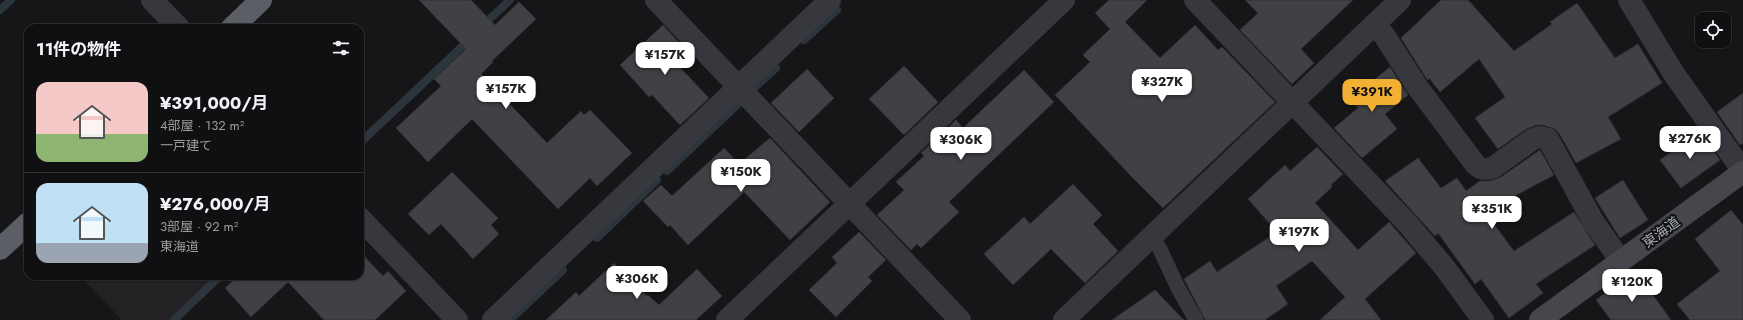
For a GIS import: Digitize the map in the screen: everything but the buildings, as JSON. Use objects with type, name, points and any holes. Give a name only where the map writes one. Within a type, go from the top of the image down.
[{"type":"highway","points":[[236,24],[261,0]]},
{"type":"highway","points":[[0,249],[24,227]]},
{"type":"main road","name":"東海道","points":[[1540,320],[1743,172]]},
{"type":"street","points":[[152,0],[175,24]]},
{"type":"street","points":[[656,0],[960,320]]},
{"type":"street","points":[[493,320],[830,0]]},
{"type":"street","points":[[727,320],[1064,0]]},
{"type":"street","points":[[1195,0],[1427,245],[1483,320]]},
{"type":"street","points":[[1064,320],[1400,0]]},
{"type":"street","points":[[1629,0],[1674,74],[1743,172]]},
{"type":"street","points":[[1374,25],[1384,36],[1441,121],[1480,169],[1487,170],[1494,167],[1533,139],[1540,137],[1548,139],[1593,221],[1621,262]]},
{"type":"street","points":[[364,222],[457,320]]},
{"type":"lane","points":[[1150,238],[1159,247],[1178,288],[1196,320]]},
{"type":"shaded area","points":[[84,280],[212,280],[170,320],[122,320]]},
{"type":"waterway","points":[[0,10],[11,0]]},
{"type":"waterway","points":[[482,26],[510,0]]},
{"type":"waterway","points":[[804,40],[837,10]]},
{"type":"waterway","points":[[364,139],[470,39]]},
{"type":"waterway","points":[[754,88],[776,68]]},
{"type":"waterway","points":[[667,171],[739,103]]},
{"type":"waterway","points":[[597,238],[657,180]]},
{"type":"waterway","points":[[510,320],[563,270]]},
{"type":"waterway","points":[[174,320],[216,280]]}]
